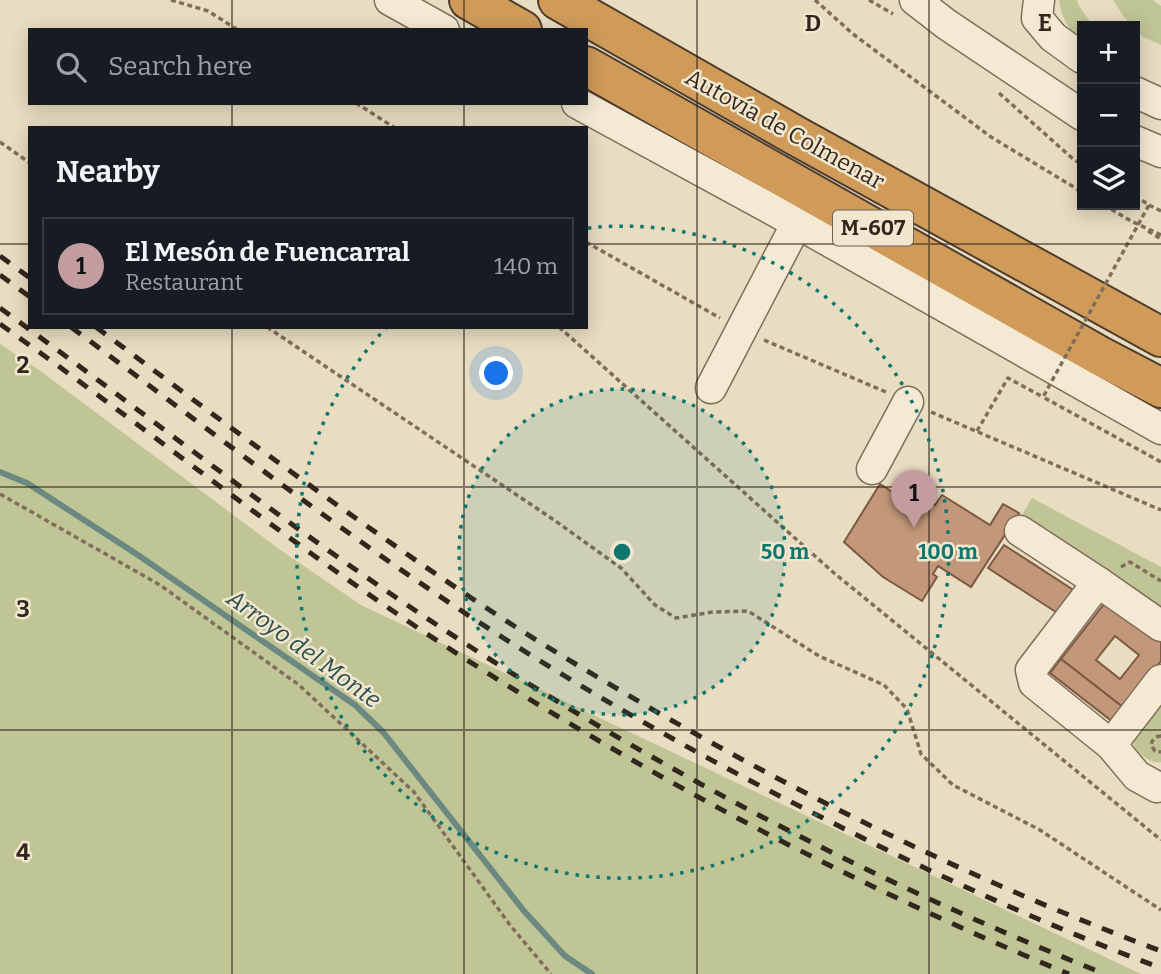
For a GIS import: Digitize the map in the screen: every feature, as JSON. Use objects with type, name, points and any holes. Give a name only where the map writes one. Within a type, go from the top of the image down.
[{"type":"highway","points":[[470,0],[519,28]]},
{"type":"highway","name":"Autovía de Colmenar","points":[[558,0],[1161,338]]},
{"type":"highway","points":[[598,0],[643,50]]},
{"type":"highway","name":"Autovía de Colmenar","points":[[588,67],[1161,388]]},
{"type":"street","points":[[390,0],[440,28]]},
{"type":"street","points":[[915,0],[939,12],[1077,111]]},
{"type":"street","points":[[1039,0],[1037,18],[1053,37],[1077,54]]},
{"type":"street","points":[[1140,94],[1161,104]]},
{"type":"street","points":[[581,105],[797,223],[1161,429]]},
{"type":"street","points":[[1140,143],[1161,152]]},
{"type":"street","points":[[711,388],[797,223]]},
{"type":"street","points":[[872,469],[908,402]]},
{"type":"street","points":[[1020,531],[1161,626]]},
{"type":"street","points":[[1098,582],[1031,670],[1034,683],[1111,745],[1137,776],[1157,787]]},
{"type":"street","points":[[1111,745],[1161,680]]},
{"type":"path","points":[[171,0],[208,11],[235,28]]},
{"type":"path","points":[[815,0],[853,34],[991,137],[1077,189]]},
{"type":"path","points":[[359,105],[392,126]]},
{"type":"path","points":[[0,142],[28,162]]},
{"type":"path","points":[[1072,159],[1077,162]]},
{"type":"path","points":[[1140,199],[1161,211]]},
{"type":"path","points":[[1042,397],[1149,205]]},
{"type":"path","points":[[1112,210],[1161,237]]},
{"type":"path","points":[[588,243],[741,331],[1161,510]]},
{"type":"path","points":[[270,329],[621,568],[655,606],[676,618],[713,612],[748,611],[819,656],[884,685],[907,709],[921,754],[953,785],[1040,830],[1161,910]]},
{"type":"path","points":[[561,329],[834,573],[1161,840]]},
{"type":"path","points":[[977,431],[1008,378],[1161,462]]},
{"type":"path","points":[[0,494],[160,585],[299,685],[414,792],[510,925],[551,974]]},
{"type":"path","points":[[1160,735],[1153,739],[1152,746],[1155,751],[1161,752]]},
{"type":"green space","points":[[1059,0],[1077,0],[1090,21],[1077,21],[1077,37],[1066,23]]},
{"type":"green space","points":[[1113,0],[1153,0],[1161,6],[1161,45],[1140,34],[1140,21],[1128,21]]},
{"type":"green space","points":[[0,344],[39,370],[279,549],[361,605],[1141,974],[0,974]]},
{"type":"green space","points":[[1032,498],[1161,567],[1161,619],[1022,515]]},
{"type":"green space","points":[[1161,704],[1161,762],[1153,762],[1134,747],[1134,734]]},
{"type":"building","points":[[880,484],[916,507],[922,496],[935,505],[942,495],[990,525],[1003,504],[1019,513],[971,587],[938,566],[933,574],[937,577],[922,601],[883,577],[844,542]]},
{"type":"building","points":[[1004,545],[1078,593],[1062,616],[988,568]]},
{"type":"building","points":[[1108,599],[1161,640],[1161,661],[1124,708],[1061,659]],"holes":[[[1115,636],[1139,655],[1120,679],[1096,660]]]},
{"type":"building","points":[[1061,659],[1124,708],[1113,722],[1050,673]]},
{"type":"waterway","name":"Arroyo del Monte","points":[[0,472],[27,483],[138,555],[355,705],[383,732],[524,911],[565,956],[592,974]]},
{"type":"railway","points":[[0,256],[28,277]]},
{"type":"railway","points":[[0,275],[28,296]]},
{"type":"railway","points":[[0,308],[28,329]]},
{"type":"railway","points":[[0,324],[335,571],[524,696],[675,784],[830,866],[988,940],[1069,974]]},
{"type":"railway","points":[[28,329],[339,558],[473,649],[560,703],[647,754],[827,850],[918,894],[1105,974]]},
{"type":"railway","points":[[74,329],[371,549],[474,619],[602,698],[734,772],[906,859],[1032,916],[1161,968]]},
{"type":"railway","points":[[99,329],[435,574],[567,659],[650,708],[711,743],[900,840],[1029,898],[1161,951]]},
{"type":"place","name":"El Mesón de Fuencarral","points":[[914,528]]}]
